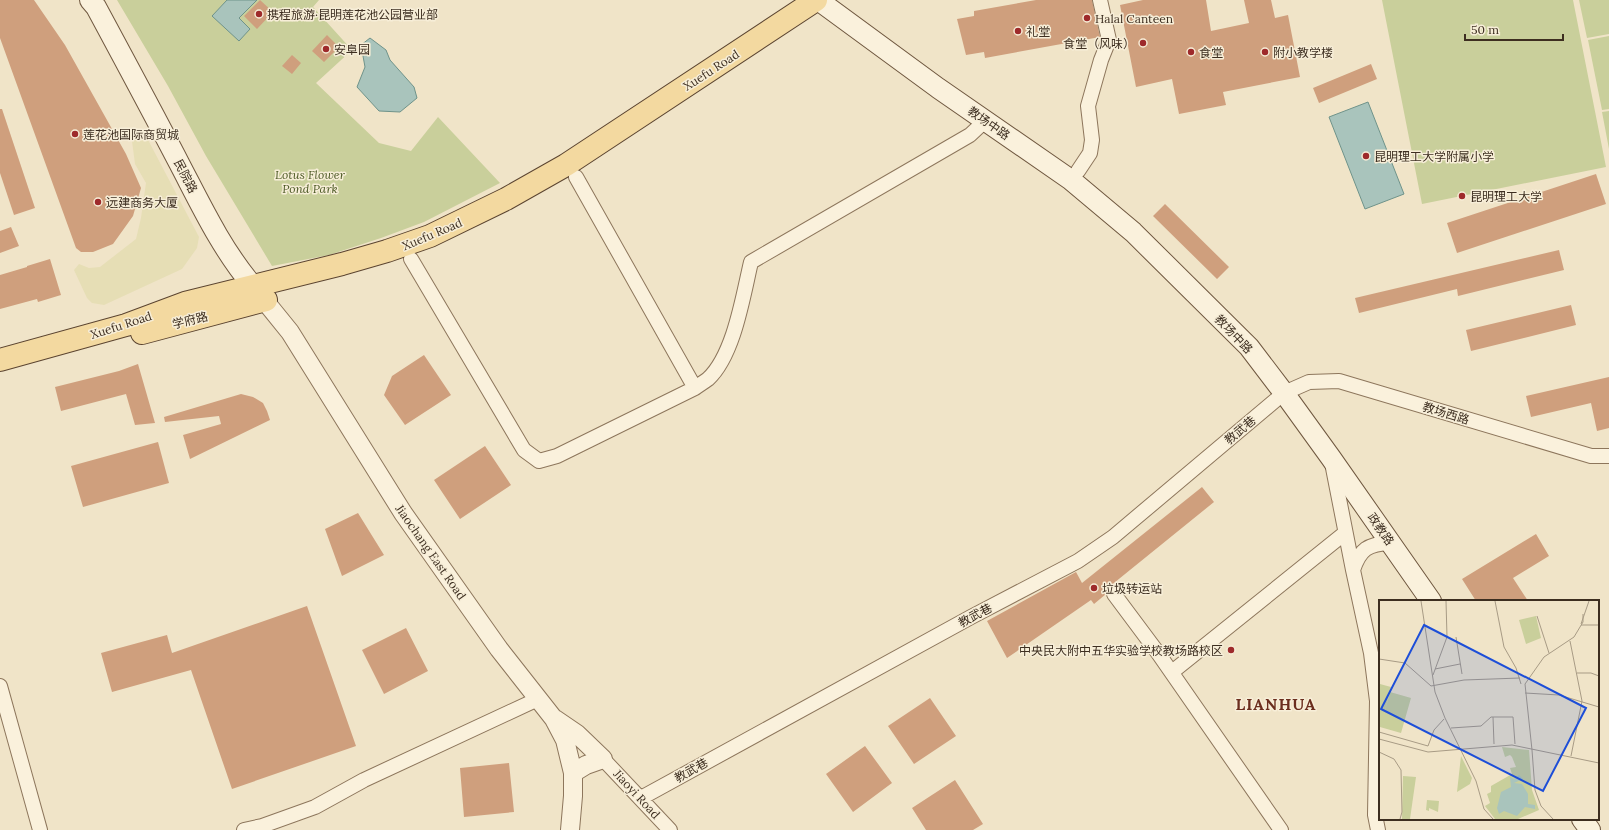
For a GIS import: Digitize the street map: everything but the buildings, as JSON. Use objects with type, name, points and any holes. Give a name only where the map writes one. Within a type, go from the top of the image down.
[{"type":"main road","name":"民院路","points":[[90,0],[96,8],[141,91],[211,225],[233,262],[259,293]]},
{"type":"main road","name":"Xuefu Road","points":[[0,360],[126,325],[185,303],[259,293],[342,264],[408,245],[430,236],[506,199],[566,165],[817,0]]},
{"type":"main road","name":"教场中路","points":[[817,0],[938,88],[1070,180],[1133,232],[1249,347],[1331,458]]},
{"type":"main road","name":"学府路","points":[[0,372],[167,326],[259,293]]},
{"type":"main road","name":"政教路","points":[[1331,458],[1430,600]]},
{"type":"main road","points":[[1583,820],[1590,830]]},
{"type":"street","points":[[1078,171],[1090,153],[1092,140],[1088,106],[1101,60],[1109,40],[1100,0]]},
{"type":"street","points":[[411,259],[524,450],[539,461],[558,456],[696,388],[708,378],[719,364],[729,346],[751,262],[970,136],[986,120]]},
{"type":"street","points":[[576,177],[696,388]]},
{"type":"street","name":"Jiaochang East Road","points":[[259,293],[290,332],[403,512],[499,649],[554,718],[565,740],[573,773],[573,796],[570,830]]},
{"type":"street","name":"教场西路","points":[[1284,393],[1309,382],[1339,381],[1591,456],[1609,456]]},
{"type":"street","name":"教武巷","points":[[641,798],[970,617],[1078,561],[1113,537],[1284,393]]},
{"type":"street","name":"教场中路","points":[[1331,458],[1352,570],[1371,654],[1377,701],[1375,815],[1378,830]]},
{"type":"street","points":[[1172,672],[1345,533]]},
{"type":"street","points":[[1352,570],[1357,558],[1366,547],[1377,543],[1390,543]]},
{"type":"street","points":[[1114,594],[1172,672],[1281,830]]},
{"type":"street","points":[[0,686],[40,830]]},
{"type":"street","points":[[244,830],[262,826],[314,807],[364,780],[538,699]]},
{"type":"street","points":[[554,718],[578,734],[603,759],[586,765],[573,773]]},
{"type":"street","name":"Jiaoyi Road","points":[[603,759],[670,830]]},
{"type":"shaded area","points":[[146,136],[199,237],[197,248],[182,269],[104,305],[92,303],[87,298],[74,270],[79,264],[89,268],[100,267],[136,239],[141,218],[146,183],[135,164],[132,141]]},
{"type":"green space","name":"Lotus Flower Pond Park","points":[[117,0],[319,0],[313,7],[352,50],[316,83],[379,143],[411,151],[438,117],[500,183],[424,222],[381,238],[329,255],[272,266],[206,156],[168,86]]},
{"type":"green space","points":[[1382,0],[1573,0],[1606,167],[1422,204]]},
{"type":"green space","points":[[1579,0],[1609,0],[1609,34],[1587,38]]},
{"type":"green space","points":[[1609,36],[1609,109],[1602,110],[1588,40]]},
{"type":"green space","points":[[1609,111],[1609,149],[1602,112]]},
{"type":"water","points":[[227,0],[257,0],[239,18],[250,29],[239,41],[212,16]]},
{"type":"water","points":[[370,38],[386,50],[390,60],[414,87],[417,98],[400,112],[379,111],[357,87],[365,67],[361,45]]},
{"type":"water","points":[[1368,102],[1404,194],[1365,209],[1329,117]]},
{"type":"place","name":"携程旅游·昆明莲花池公园营业部","points":[[259,14]]},
{"type":"place","name":"Halal Canteen","points":[[1087,18]]},
{"type":"place","name":"礼堂","points":[[1018,31]]},
{"type":"place","name":"食堂（风味）","points":[[1143,43]]},
{"type":"place","name":"安阜园","points":[[326,49]]},
{"type":"place","name":"食堂","points":[[1191,52]]},
{"type":"place","name":"附小教学楼","points":[[1265,52]]},
{"type":"place","name":"莲花池国际商贸城","points":[[75,134]]},
{"type":"place","name":"昆明理工大学附属小学","points":[[1366,156]]},
{"type":"place","name":"昆明理工大学","points":[[1462,196]]},
{"type":"place","name":"远建商务大厦","points":[[98,202]]},
{"type":"place","name":"垃圾转运站","points":[[1094,588]]},
{"type":"place","name":"中央民大附中五华实验学校教场路校区","points":[[1231,650]]},
{"type":"district","name":"LIANHUA","points":[[1276,704]]}]
